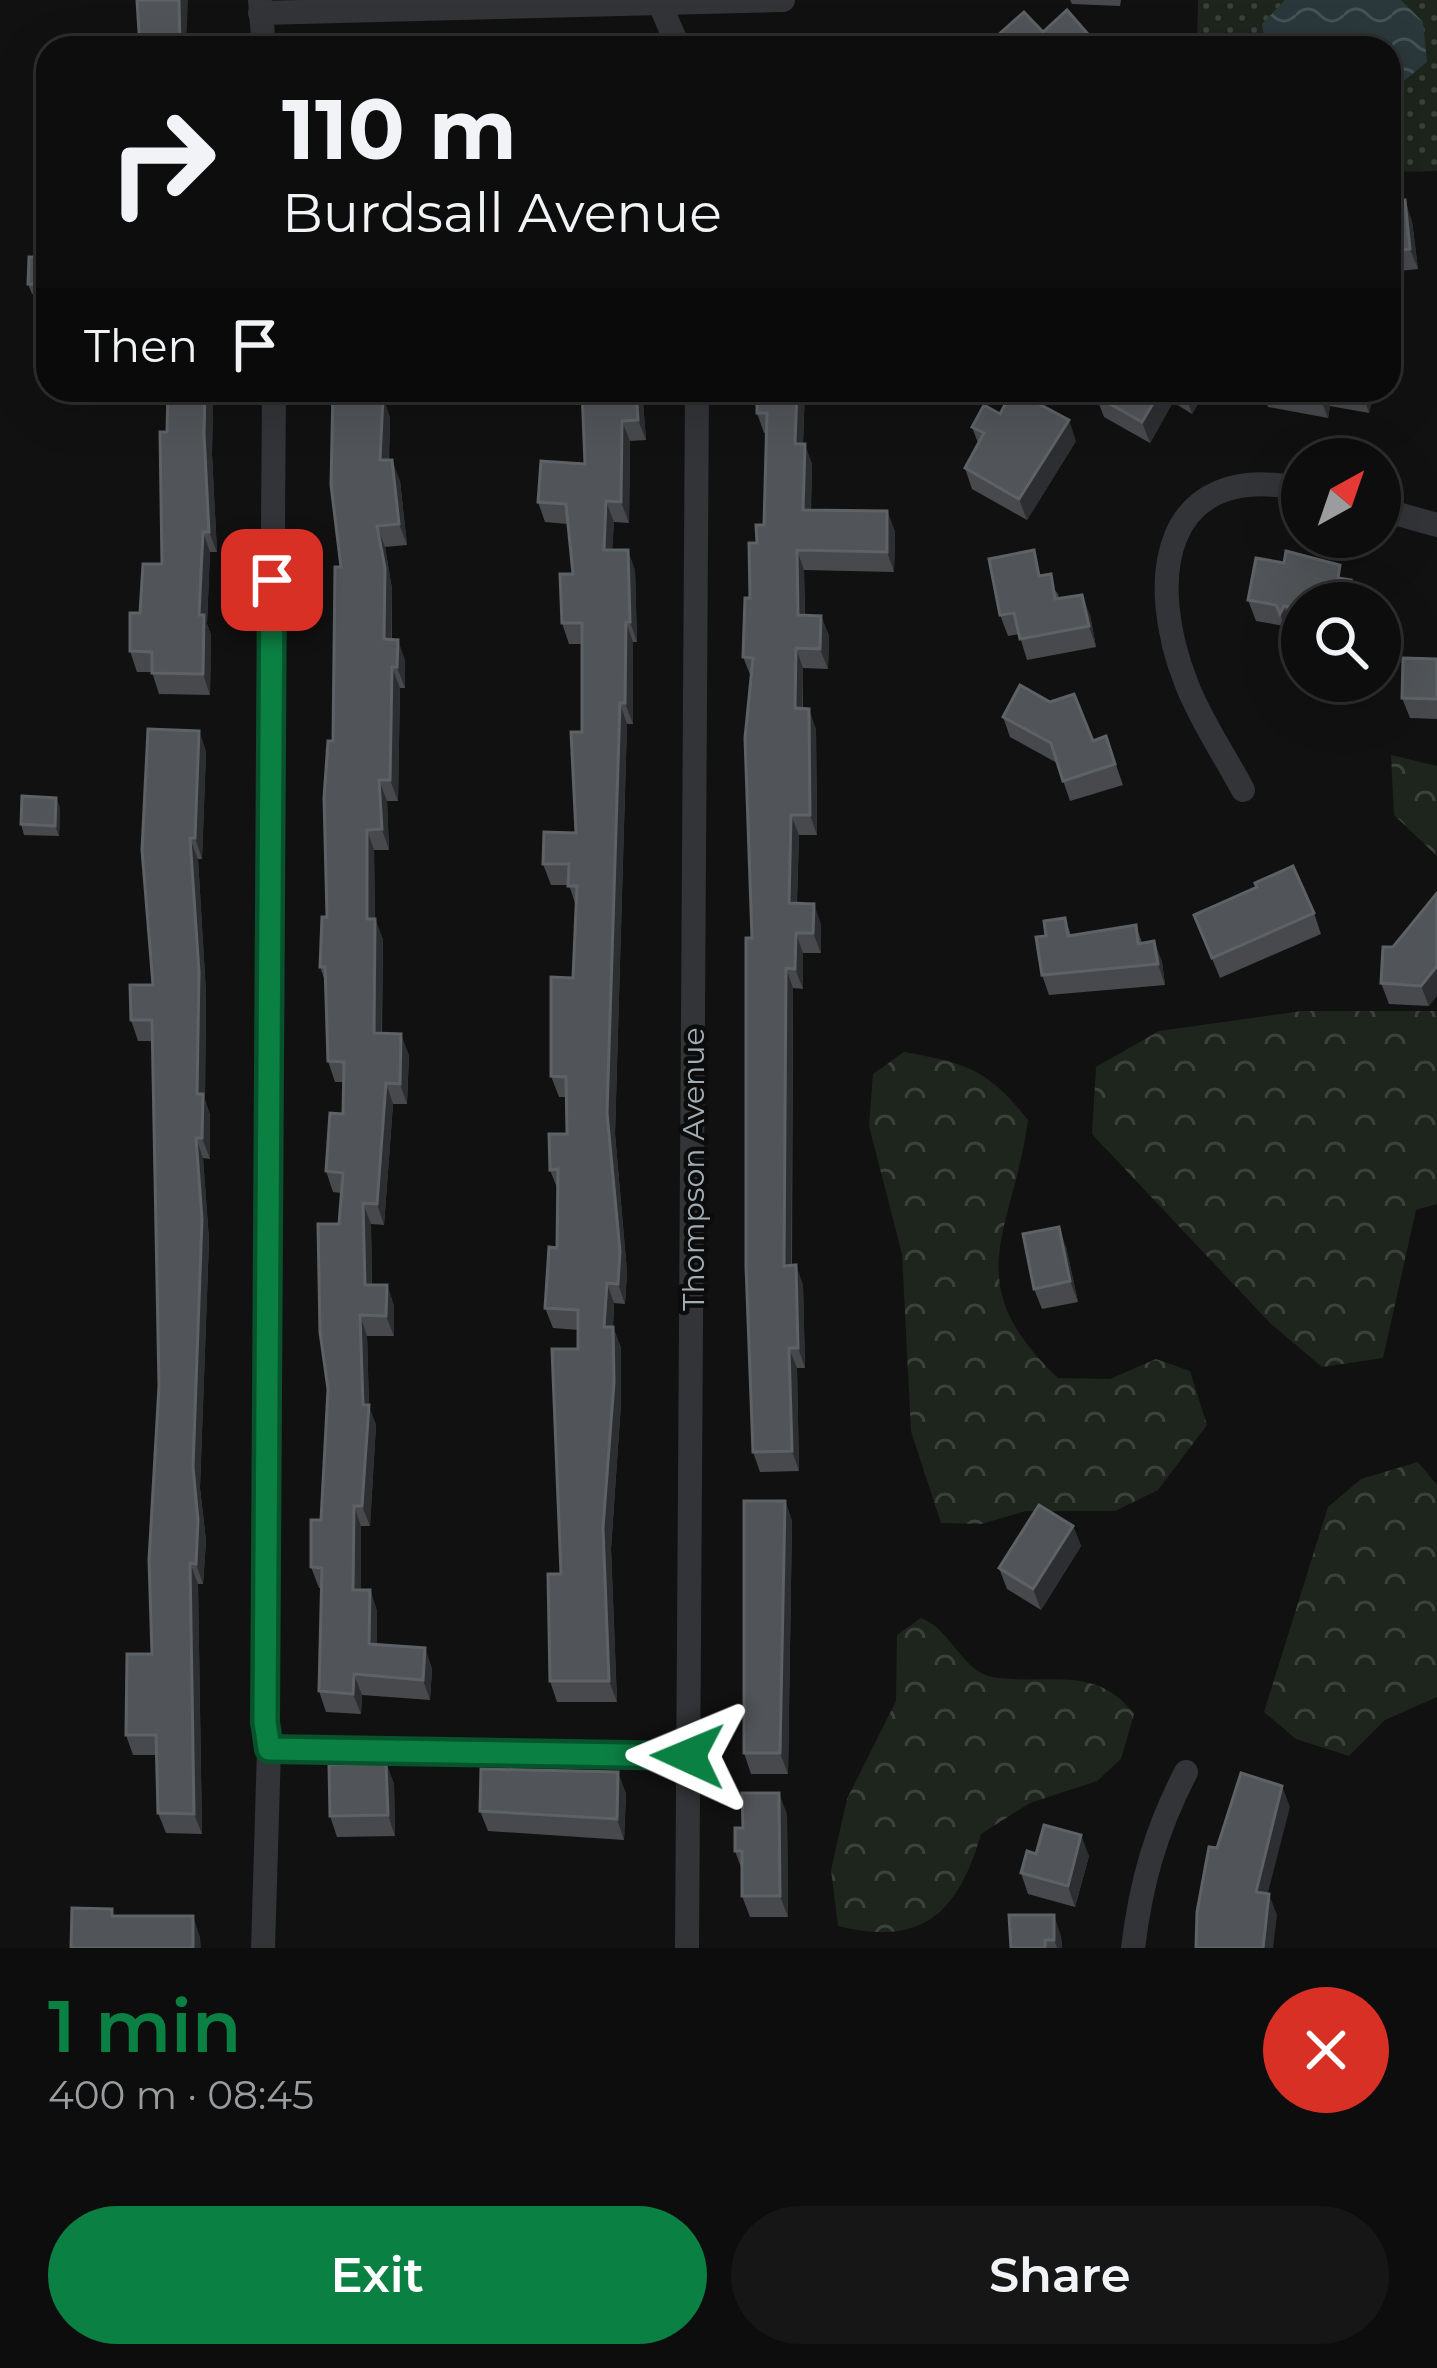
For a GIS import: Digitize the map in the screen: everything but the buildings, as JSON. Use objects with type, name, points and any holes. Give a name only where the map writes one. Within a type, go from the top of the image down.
[{"type":"street","points":[[263,36],[260,6],[783,0]]},
{"type":"street","points":[[659,1],[674,36]]},
{"type":"street","points":[[263,1948],[269,1749],[265,1698],[274,402]]},
{"type":"street","name":"Thompson Avenue","points":[[687,1948],[697,402]]},
{"type":"street","points":[[1243,790],[1186,683],[1164,568],[1178,527],[1196,506],[1222,488],[1265,481],[1281,484]]},
{"type":"street","points":[[1401,515],[1437,525]]},
{"type":"street","points":[[269,1749],[688,1756]]},
{"type":"street","points":[[1133,1948],[1140,1890],[1156,1832],[1186,1772]]},
{"type":"green space","points":[[1198,0],[1437,0],[1437,171],[1401,172],[1401,36],[1197,36]]},
{"type":"green space","points":[[1391,755],[1437,766],[1437,856],[1394,815]]},
{"type":"green space","points":[[1302,1011],[1437,1011],[1437,1204],[1416,1210],[1383,1358],[1322,1367],[1270,1323],[1092,1134],[1096,1067],[1159,1031]]},
{"type":"green space","points":[[904,1052],[974,1071],[1000,1089],[1028,1120],[999,1255],[1008,1313],[1027,1344],[1058,1378],[1110,1379],[1156,1359],[1190,1371],[1207,1425],[1158,1490],[1115,1511],[1026,1511],[981,1524],[941,1523],[911,1431],[902,1254],[869,1126],[873,1074]]},
{"type":"green space","points":[[1418,1462],[1437,1485],[1437,1697],[1385,1720],[1349,1756],[1296,1739],[1264,1712],[1328,1507],[1361,1479]]},
{"type":"green space","points":[[921,1618],[941,1631],[982,1673],[1087,1682],[1119,1698],[1134,1714],[1121,1759],[1097,1781],[1030,1803],[981,1834],[962,1883],[934,1916],[894,1931],[838,1926],[831,1870],[847,1799],[896,1701],[897,1635]]},
{"type":"water","points":[[1285,0],[1401,0],[1423,22],[1427,62],[1401,83],[1401,36],[1264,36],[1262,24]]},
{"type":"route","points":[[272,580],[265,1722],[269,1749],[688,1756]]}]
